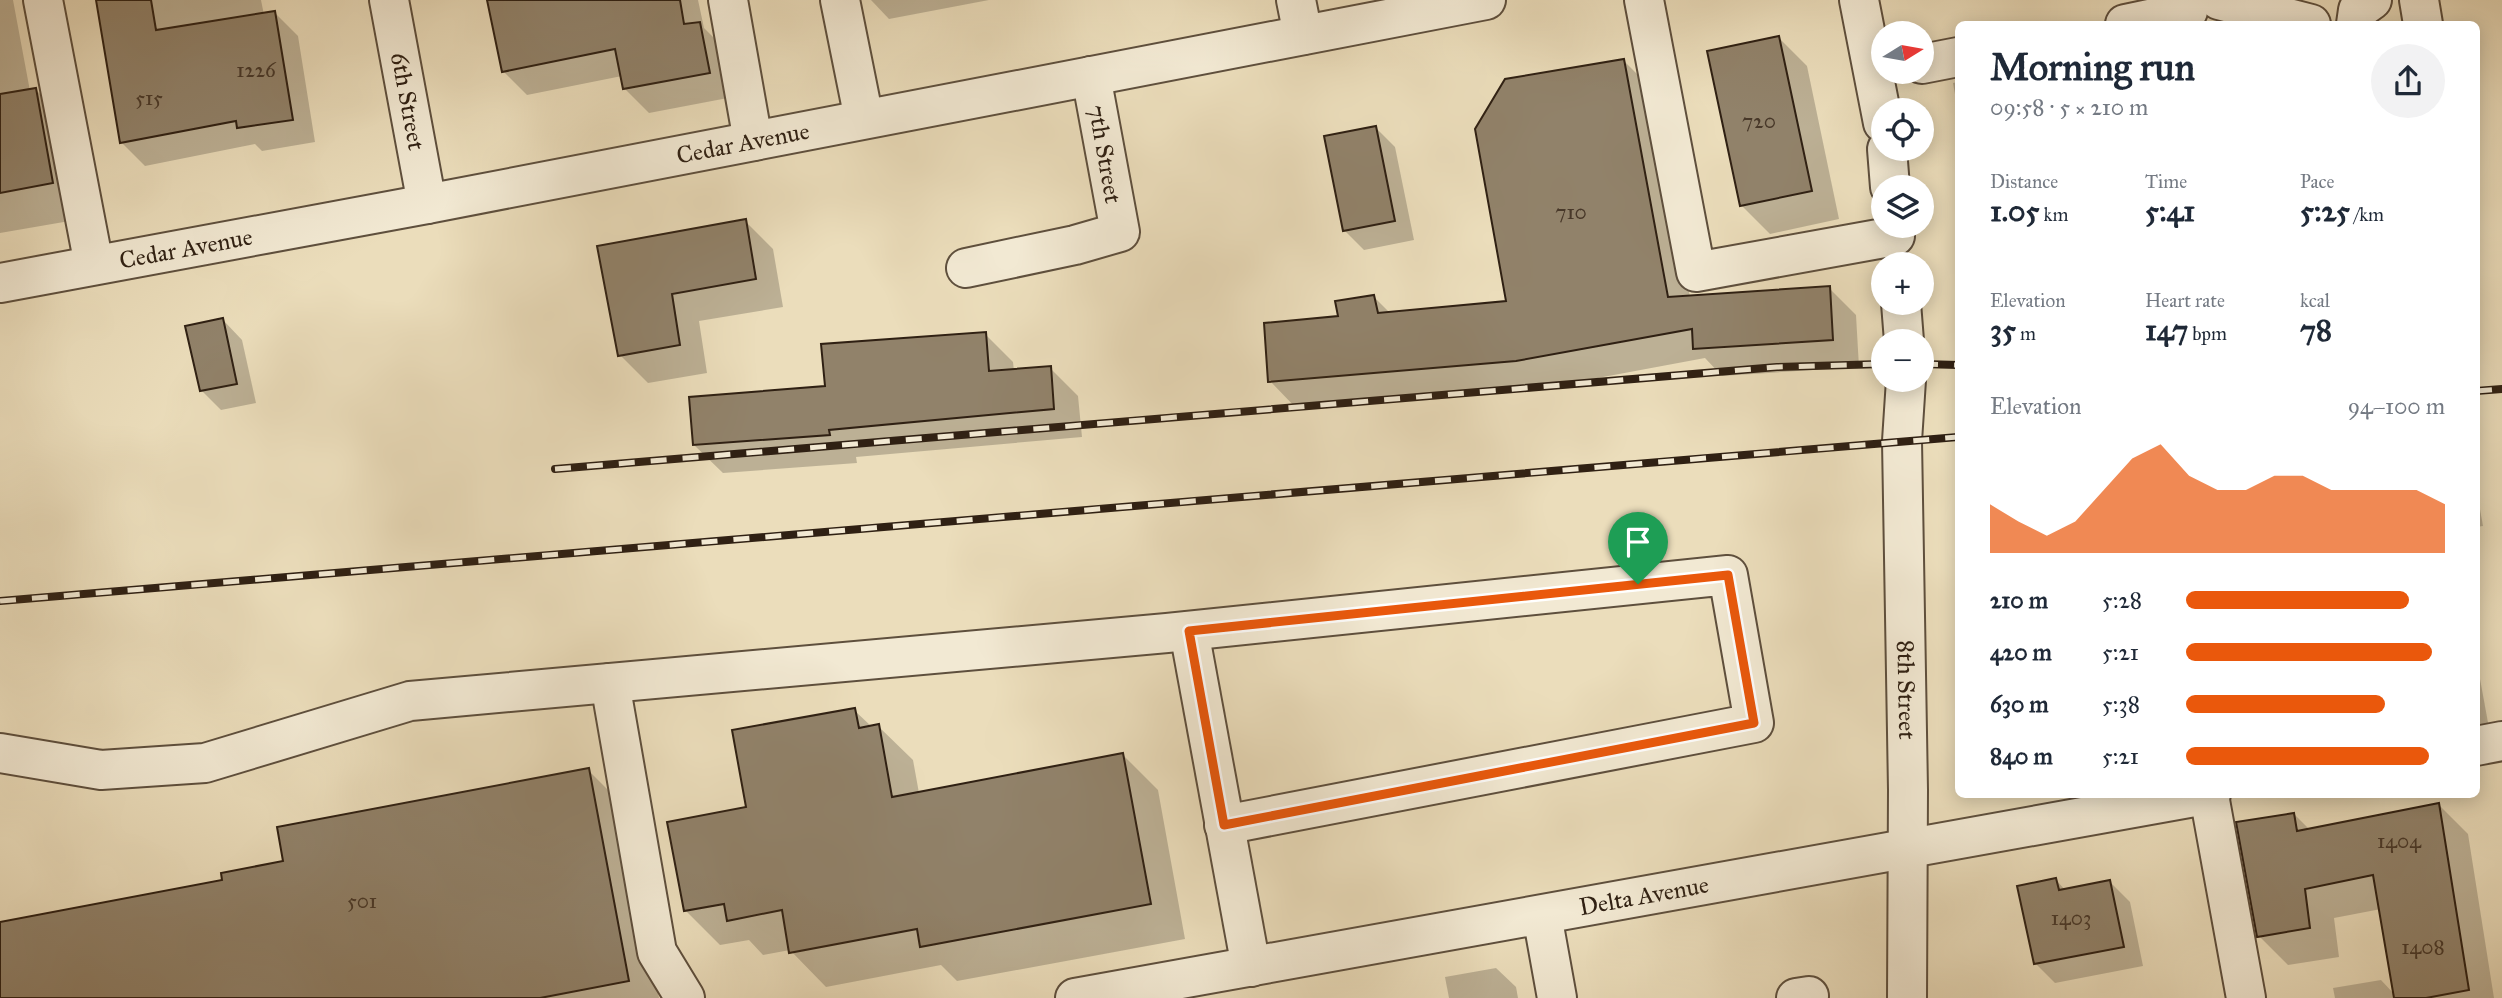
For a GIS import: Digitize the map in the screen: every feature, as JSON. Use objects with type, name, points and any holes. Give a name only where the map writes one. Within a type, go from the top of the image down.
[{"type":"street","points":[[43,0],[93,265]]},
{"type":"street","name":"6th Street","points":[[389,0],[427,204]]},
{"type":"street","points":[[728,0],[753,141]]},
{"type":"street","points":[[840,0],[864,120]]},
{"type":"street","name":"Cedar Avenue","points":[[0,282],[427,204],[1091,76],[1299,18],[1486,0]]},
{"type":"street","points":[[1644,0],[1696,272],[1895,242]]},
{"type":"street","points":[[1858,0],[1871,40]]},
{"type":"street","points":[[2140,21],[2188,11],[2190,0]]},
{"type":"street","points":[[2218,0],[2299,21]]},
{"type":"street","points":[[2356,21],[2358,10],[2372,0]]},
{"type":"street","points":[[2419,0],[2422,21]]},
{"type":"street","points":[[1934,62],[1955,58]]},
{"type":"street","name":"7th Street","points":[[966,268],[1067,247],[1120,232],[1091,76]]},
{"type":"street","name":"8th Street","points":[[1905,392],[1902,441],[1908,850],[1907,998]]},
{"type":"street","points":[[0,753],[101,770],[205,763],[410,701],[1189,631],[1728,575],[1754,723],[1224,825]]},
{"type":"street","points":[[1189,631],[1251,967]]},
{"type":"street","points":[[610,683],[657,952],[685,998]]},
{"type":"street","points":[[2480,745],[2502,741]]},
{"type":"street","name":"Delta Avenue","points":[[1075,998],[1201,987],[1251,967],[2194,798]]},
{"type":"street","points":[[2211,798],[2246,998]]},
{"type":"street","points":[[1542,915],[1557,998]]},
{"type":"building","points":[[96,0],[151,0],[156,30],[275,11],[293,120],[237,128],[236,121],[120,143]]},
{"type":"building","points":[[487,0],[680,0],[684,24],[700,22],[710,73],[623,89],[615,49],[502,72]]},
{"type":"building","points":[[1779,36],[1812,191],[1740,206],[1707,51]]},
{"type":"building","points":[[1624,59],[1668,297],[1830,286],[1833,340],[1693,349],[1692,329],[1516,361],[1268,382],[1264,323],[1338,316],[1335,301],[1374,295],[1378,313],[1506,301],[1475,129],[1505,79]]},
{"type":"building","points":[[36,88],[53,183],[0,193],[0,94]]},
{"type":"building","points":[[1376,126],[1395,221],[1343,231],[1324,136]]},
{"type":"building","points":[[746,219],[756,279],[672,294],[680,345],[618,356],[597,246]]},
{"type":"building","points":[[223,318],[237,384],[200,391],[185,326]]},
{"type":"building","points":[[986,332],[989,371],[1051,366],[1054,409],[829,430],[830,435],[693,445],[689,397],[825,386],[821,344]]},
{"type":"building","points":[[855,708],[859,728],[879,724],[892,797],[1123,753],[1151,904],[920,947],[917,929],[789,953],[782,910],[727,921],[724,904],[684,911],[667,822],[746,807],[732,730]]},
{"type":"building","points":[[589,768],[629,981],[540,998],[0,998],[0,922],[222,880],[221,873],[283,861],[277,827]]},
{"type":"building","points":[[2439,803],[2469,990],[2426,998],[2394,998],[2373,875],[2305,889],[2310,928],[2257,937],[2236,822],[2294,813],[2297,831]]},
{"type":"building","points":[[2056,878],[2059,890],[2110,880],[2124,947],[2034,964],[2017,886]]},
{"type":"railway","points":[[555,469],[1777,367],[1871,364]]},
{"type":"railway","points":[[1934,364],[1955,365]]},
{"type":"railway","points":[[2480,391],[2502,389]]},
{"type":"railway","points":[[0,601],[1955,437]]},
{"type":"route","points":[[1728,575],[1754,723],[1224,825],[1189,631],[1638,584],[1728,575]]}]
